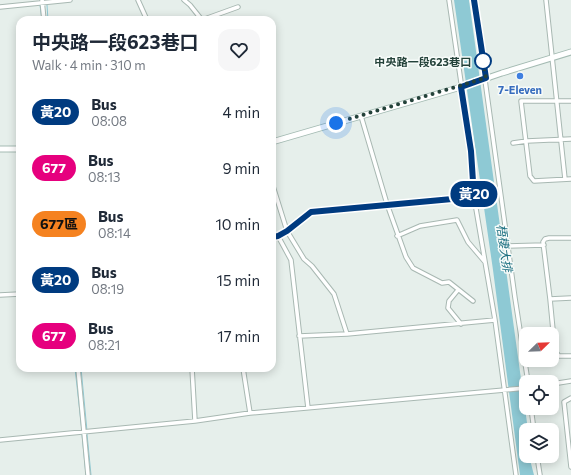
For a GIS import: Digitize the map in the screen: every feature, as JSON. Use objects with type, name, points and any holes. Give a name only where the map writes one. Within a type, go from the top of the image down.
[{"type":"street","points":[[0,7],[42,1],[70,0]]},
{"type":"street","points":[[138,0],[145,16]]},
{"type":"street","points":[[184,0],[199,16]]},
{"type":"street","points":[[449,0],[463,86],[471,151],[474,197],[486,264],[516,475]]},
{"type":"street","points":[[474,0],[527,375]]},
{"type":"street","points":[[546,0],[564,179]]},
{"type":"street","points":[[42,1],[44,16]]},
{"type":"street","points":[[213,16],[238,7]]},
{"type":"street","points":[[276,141],[463,86],[571,52]]},
{"type":"street","points":[[571,101],[521,101],[530,176],[534,181],[571,179]]},
{"type":"street","points":[[361,116],[397,236],[406,257],[413,268],[442,283],[449,282],[473,301]]},
{"type":"street","points":[[512,143],[571,139]]},
{"type":"street","points":[[0,149],[16,149]]},
{"type":"street","points":[[276,196],[287,231],[304,259],[312,266],[334,294],[347,334]]},
{"type":"street","points":[[308,408],[291,260],[278,236],[287,231],[311,212],[474,197]]},
{"type":"street","points":[[397,236],[420,226],[457,220],[468,242],[486,264]]},
{"type":"street","points":[[571,238],[548,238],[543,242],[555,351],[559,356],[571,356]]},
{"type":"street","points":[[508,246],[544,245]]},
{"type":"street","points":[[458,290],[449,301],[448,308],[462,324]]},
{"type":"street","points":[[0,295],[16,294]]},
{"type":"street","points":[[550,299],[571,298]]},
{"type":"street","points":[[299,336],[347,334],[494,320]]},
{"type":"street","points":[[78,372],[88,475]]},
{"type":"street","points":[[192,372],[195,421]]},
{"type":"street","points":[[244,372],[250,413]]},
{"type":"street","points":[[559,383],[571,381]]},
{"type":"street","points":[[0,440],[195,421],[250,413],[519,389]]},
{"type":"street","points":[[571,398],[564,402],[569,434],[571,467]]},
{"type":"street","points":[[538,463],[540,475]]},
{"type":"water","points":[[454,0],[469,0],[520,375],[519,375],[519,415],[526,415],[527,423],[519,423],[519,463],[531,463],[534,475],[520,475],[493,270]]},
{"type":"waterway","points":[[40,5],[41,16]]},
{"type":"waterway","points":[[47,5],[48,16]]},
{"type":"waterway","points":[[75,372],[82,431]]},
{"type":"waterway","points":[[81,372],[87,431]]},
{"type":"waterway","points":[[82,434],[86,475]]},
{"type":"waterway","points":[[87,434],[91,475]]},
{"type":"bus line","name":"黃20","points":[[276,236],[287,231],[311,212],[474,197],[471,151],[461,87],[486,78],[474,0]]},
{"type":"place","name":"中央路一段623巷口","points":[[483,61]]},
{"type":"place","name":"7-Eleven","points":[[520,76]]},
{"type":"route","points":[[336,123],[461,87],[486,78],[482,59],[483,61]]},
{"type":"water label","name":"梧棲大排","points":[[505,248]]}]
